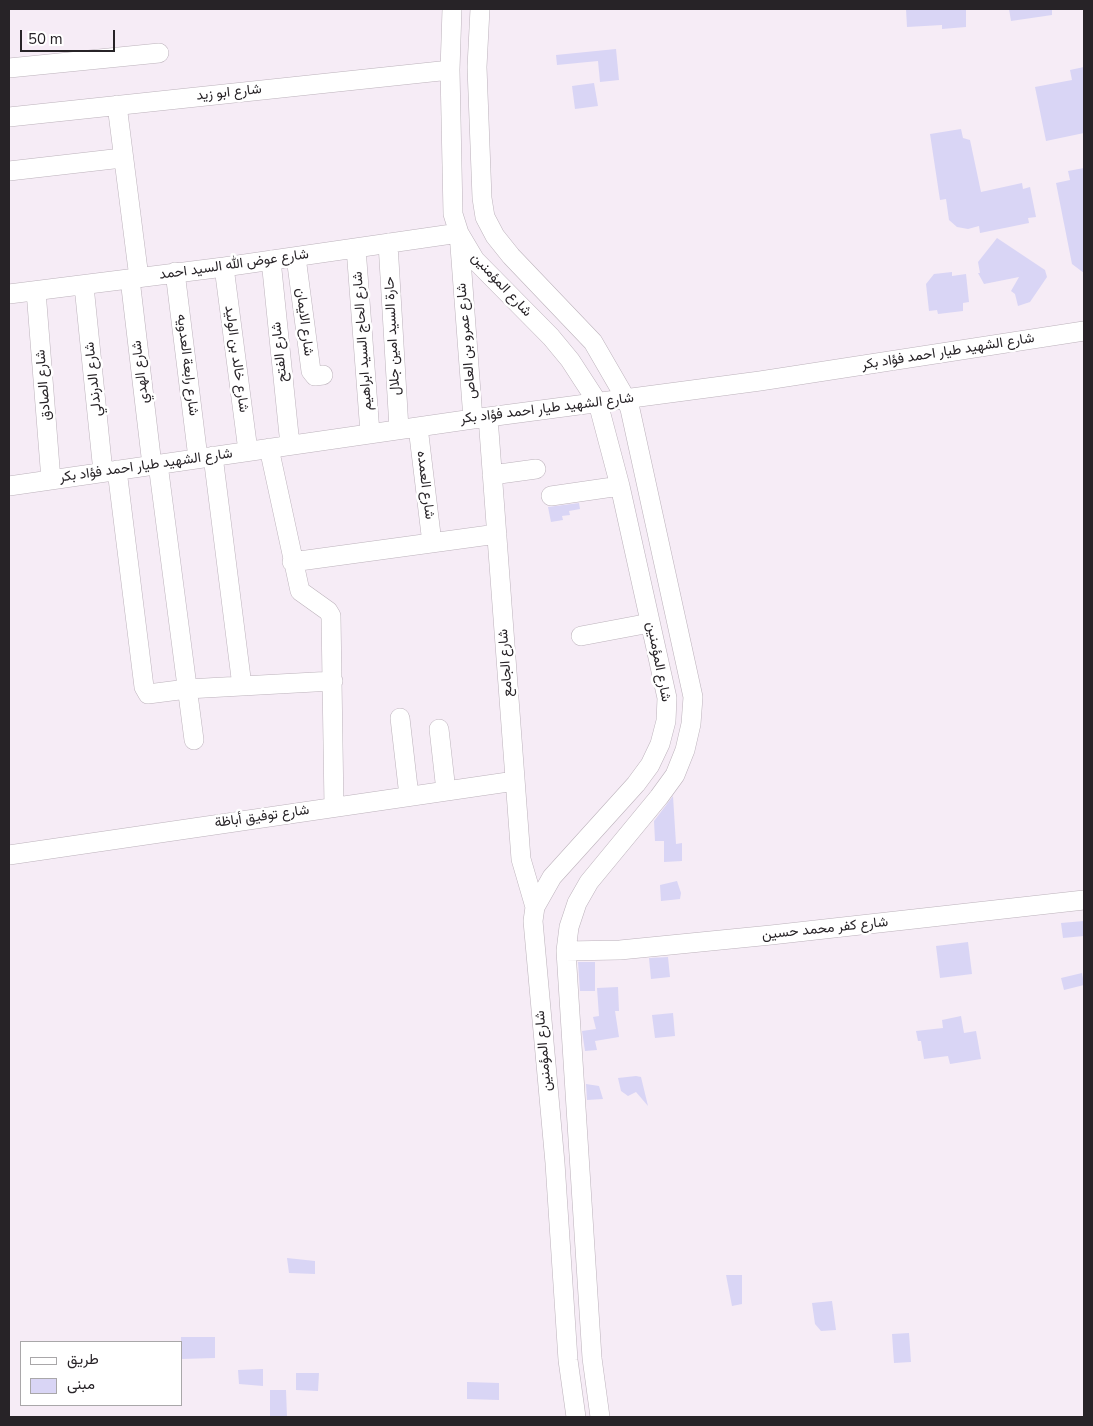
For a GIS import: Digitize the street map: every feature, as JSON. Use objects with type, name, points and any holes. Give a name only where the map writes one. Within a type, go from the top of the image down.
[{"type":"street","name":"شارع المؤمنين","points":[[452,9],[450,70],[453,214],[459,233],[475,260],[551,337],[570,360],[598,402],[620,486],[667,698],[666,721],[660,744],[650,765],[636,784],[552,877],[535,907],[533,936],[555,1163],[568,1360],[576,1417]]},
{"type":"street","name":"شارع المؤمنين","points":[[480,9],[477,67],[482,198],[485,217],[511,256],[593,342],[630,408],[693,697],[692,724],[686,750],[675,775],[589,882],[577,903],[569,927],[566,951],[592,1358],[600,1417]]},
{"type":"street","points":[[9,68],[159,53]]},
{"type":"street","name":"شارع ابو زيد","points":[[9,117],[450,70]]},
{"type":"street","name":"شارع الهدي","points":[[118,105],[134,278],[155,464],[194,740]]},
{"type":"street","points":[[9,171],[122,158]]},
{"type":"street","name":"شارع عوض الله السيد احمد","points":[[9,294],[84,286],[459,233]]},
{"type":"street","name":"شارع عمرو بن العاص","points":[[459,233],[481,418]]},
{"type":"street","name":"حارة السيد امين جلال","points":[[388,243],[399,429]]},
{"type":"street","name":"شارع الحاج السيد ابراهيم","points":[[356,248],[370,433]]},
{"type":"street","name":"شارع الايمان","points":[[296,257],[311,371],[315,376],[323,375]]},
{"type":"street","name":"شارع الفتح","points":[[271,260],[290,445]]},
{"type":"street","name":"شارع خالد بن الوليد","points":[[224,267],[248,451]]},
{"type":"street","name":"شارع رابعة العدويه","points":[[175,272],[242,686]]},
{"type":"street","name":"شارع الدرندلي","points":[[84,286],[110,471],[146,691],[151,695],[187,689],[333,681]]},
{"type":"street","name":"شارع الصادق","points":[[36,291],[51,480]]},
{"type":"street","name":"شارع الشهيد طيار احمد فؤاد بكر","points":[[9,486],[370,433],[760,381],[1084,331]]},
{"type":"street","name":"شارع الجامع","points":[[481,418],[492,475],[521,859],[535,907]]},
{"type":"street","name":"شارع العمده","points":[[418,427],[432,543]]},
{"type":"street","points":[[269,448],[292,562],[300,591],[328,611],[331,616],[334,807]]},
{"type":"street","points":[[492,475],[536,469]]},
{"type":"street","points":[[551,496],[620,486]]},
{"type":"street","points":[[292,562],[497,534]]},
{"type":"street","points":[[581,636],[650,623]]},
{"type":"street","points":[[400,718],[409,796]]},
{"type":"street","points":[[439,729],[446,790]]},
{"type":"street","name":"شارع توفيق أباظة","points":[[9,855],[515,781]]},
{"type":"street","name":"شارع كفر محمد حسين","points":[[566,951],[620,950],[1084,900]]},
{"type":"street","points":[[568,1360],[592,1358]]},
{"type":"building","points":[[906,9],[966,9],[966,27],[942,29],[942,25],[907,27]]},
{"type":"building","points":[[1009,9],[1052,9],[1052,15],[1011,21]]},
{"type":"building","points":[[616,49],[619,80],[600,82],[598,61],[557,65],[556,55]]},
{"type":"building","points":[[1084,67],[1084,133],[1046,141],[1035,87],[1072,80],[1070,70]]},
{"type":"building","points":[[594,83],[598,106],[575,109],[572,86]]},
{"type":"building","points":[[961,129],[963,138],[970,140],[981,192],[1022,183],[1023,189],[1030,187],[1036,217],[1028,218],[1029,223],[980,233],[979,226],[968,229],[957,227],[949,220],[946,199],[940,200],[930,134]]},
{"type":"building","points":[[1084,168],[1084,273],[1072,264],[1056,183],[1070,180],[1068,171]]},
{"type":"building","points":[[997,238],[1045,270],[1047,277],[1030,302],[1018,306],[1015,294],[1011,291],[1019,277],[984,284],[978,273],[980,273],[978,262]]},
{"type":"building","points":[[952,272],[952,276],[966,274],[969,302],[963,303],[963,311],[938,314],[937,310],[929,311],[926,284],[934,274]]},
{"type":"building","points":[[579,503],[580,509],[569,511],[570,515],[562,516],[563,520],[551,522],[548,507]]},
{"type":"building","points":[[673,796],[676,844],[682,843],[682,861],[664,862],[664,841],[655,841],[654,821]]},
{"type":"building","points":[[677,881],[681,893],[680,899],[661,901],[660,885]]},
{"type":"building","points":[[1084,921],[1084,936],[1063,938],[1061,923]]},
{"type":"building","points":[[968,942],[972,974],[940,978],[936,946]]},
{"type":"building","points":[[668,957],[670,977],[651,979],[649,958]]},
{"type":"building","points":[[578,962],[595,962],[595,991],[580,991]]},
{"type":"building","points":[[1082,973],[1084,985],[1064,990],[1061,978]]},
{"type":"building","points":[[618,987],[619,1011],[615,1011],[619,1037],[595,1041],[597,1050],[585,1051],[582,1031],[596,1029],[593,1017],[599,1016],[597,988]]},
{"type":"building","points":[[673,1013],[675,1036],[655,1038],[652,1015]]},
{"type":"building","points":[[961,1016],[964,1033],[976,1031],[981,1059],[950,1064],[948,1056],[924,1059],[921,1041],[918,1041],[916,1031],[943,1028],[942,1020]]},
{"type":"building","points":[[641,1077],[648,1106],[636,1092],[628,1096],[621,1091],[618,1078]]},
{"type":"building","points":[[586,1084],[599,1086],[603,1099],[587,1100]]},
{"type":"building","points":[[287,1258],[315,1261],[315,1274],[289,1273]]},
{"type":"building","points":[[726,1275],[742,1275],[742,1304],[732,1306]]},
{"type":"building","points":[[832,1301],[836,1330],[821,1331],[815,1324],[812,1303]]},
{"type":"building","points":[[909,1333],[911,1362],[894,1363],[892,1334]]},
{"type":"building","points":[[181,1337],[215,1337],[215,1358],[182,1359]]},
{"type":"building","points":[[263,1369],[263,1386],[239,1384],[238,1370]]},
{"type":"building","points":[[296,1373],[319,1373],[318,1391],[296,1390]]},
{"type":"building","points":[[467,1382],[499,1383],[499,1400],[467,1399]]},
{"type":"building","points":[[270,1390],[286,1390],[287,1417],[270,1417]]}]
